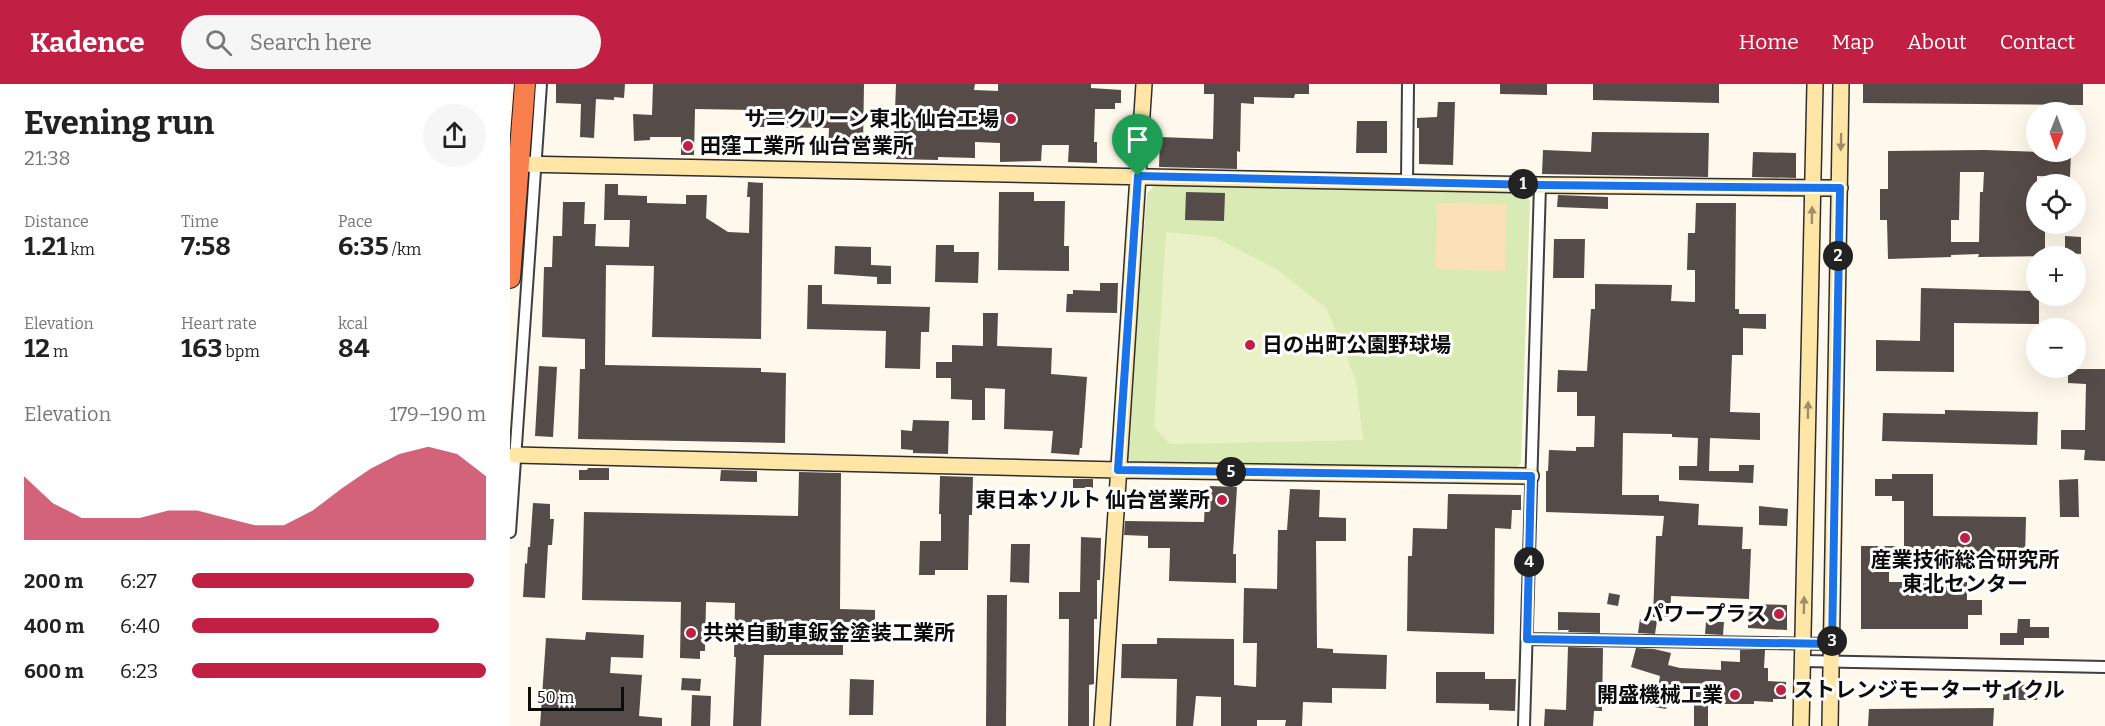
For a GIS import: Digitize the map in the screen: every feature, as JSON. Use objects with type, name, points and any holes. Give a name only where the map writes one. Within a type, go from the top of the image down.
[{"type":"highway","points":[[510,278],[527,164],[525,84]]},
{"type":"street","points":[[510,532],[527,164],[541,84]]},
{"type":"street","points":[[1102,726],[1144,84]]},
{"type":"street","points":[[1407,182],[1408,84]]},
{"type":"street","points":[[1801,726],[1815,84]]},
{"type":"street","points":[[1830,726],[1841,84]]},
{"type":"street","points":[[527,164],[1540,185],[1840,188]]},
{"type":"street","points":[[1524,726],[1540,185]]},
{"type":"street","points":[[515,455],[1118,470],[1531,476]]},
{"type":"street","points":[[1527,639],[1832,644]]},
{"type":"street","points":[[1803,662],[2105,667]]},
{"type":"green space","points":[[1156,184],[1523,191],[1530,201],[1521,463],[1515,470],[1135,464],[1126,457],[1147,193]]},
{"type":"green space","name":"日の出町公園野球場","points":[[1166,232],[1214,237],[1278,270],[1327,309],[1356,381],[1363,440],[1170,444],[1154,427]]},
{"type":"sand","points":[[1437,203],[1506,204],[1505,271],[1436,269]]},
{"type":"building","points":[[556,84],[625,84],[624,98],[596,99],[594,138],[580,137],[581,104],[556,103]]},
{"type":"building","points":[[653,84],[864,84],[863,146],[841,145],[841,157],[828,157],[829,128],[756,127],[756,110],[695,109],[694,155],[681,155],[681,137],[650,137],[650,140],[634,141],[633,114],[652,115]]},
{"type":"building","points":[[896,84],[975,84],[974,90],[998,91],[998,84],[1091,84],[1091,88],[1121,90],[1121,103],[1115,103],[1115,109],[1095,109],[1094,142],[1097,142],[1097,163],[1068,162],[1069,145],[1042,145],[1041,161],[1000,162],[1000,143],[975,142],[975,158],[896,159],[897,138],[894,138]]},
{"type":"building","points":[[1204,84],[1309,84],[1309,94],[1295,94],[1294,98],[1254,97],[1254,104],[1241,103],[1240,152],[1237,151],[1237,169],[1159,167],[1160,137],[1213,139],[1214,94],[1204,94]]},
{"type":"building","points":[[1500,84],[1547,84],[1547,95],[1500,94]]},
{"type":"building","points":[[1593,84],[1719,84],[1719,103],[1593,100]]},
{"type":"building","points":[[1863,84],[2083,84],[2083,102],[2026,102],[2026,104],[1863,103]]},
{"type":"building","points":[[1438,102],[1455,102],[1453,165],[1419,164],[1417,118],[1437,117]]},
{"type":"building","points":[[1357,121],[1387,121],[1387,153],[1356,153]]},
{"type":"building","points":[[1592,132],[1709,133],[1708,177],[1542,174],[1543,150],[1591,152]]},
{"type":"building","points":[[1888,151],[2026,151],[2026,162],[2071,162],[2070,174],[2026,174],[2026,234],[2045,234],[2045,246],[2026,246],[2026,256],[1978,257],[1979,254],[1888,259],[1887,220],[1880,220],[1880,189],[1888,189]],"holes":[[[1960,172],[1984,172],[1983,192],[1980,192],[1979,242],[1951,242],[1951,220],[1959,220]]]},
{"type":"building","points":[[1753,152],[1796,153],[1796,178],[1752,177]]},
{"type":"building","points":[[748,182],[763,183],[761,339],[652,337],[654,266],[606,265],[605,365],[761,368],[761,372],[786,373],[785,443],[578,439],[580,369],[585,369],[585,339],[542,337],[544,267],[552,267],[553,236],[562,236],[563,202],[585,202],[584,224],[596,224],[595,246],[629,247],[630,220],[604,220],[605,184],[618,184],[618,195],[647,196],[647,203],[686,204],[686,195],[707,195],[706,218],[728,232],[749,233]]},
{"type":"building","points":[[999,192],[1034,192],[1034,201],[1065,201],[1064,246],[1069,246],[1069,271],[998,270]]},
{"type":"building","points":[[1186,192],[1225,193],[1224,221],[1185,220]]},
{"type":"building","points":[[1558,195],[1608,197],[1608,209],[1557,207]]},
{"type":"building","points":[[1696,203],[1736,203],[1735,309],[1739,309],[1739,314],[1766,314],[1766,329],[1743,328],[1743,355],[1732,355],[1730,412],[1760,413],[1760,440],[1710,438],[1709,471],[1739,471],[1739,465],[1754,465],[1753,483],[1679,480],[1679,466],[1697,466],[1698,438],[1672,437],[1672,434],[1623,433],[1622,495],[1659,495],[1659,501],[1699,504],[1698,525],[1743,527],[1742,549],[1751,549],[1749,599],[1671,596],[1670,617],[1653,617],[1656,536],[1662,536],[1664,516],[1546,512],[1546,471],[1548,471],[1549,450],[1576,451],[1576,447],[1594,447],[1595,416],[1577,416],[1577,392],[1557,392],[1558,370],[1587,371],[1591,309],[1595,309],[1595,284],[1672,285],[1671,301],[1695,302],[1695,270],[1687,270],[1688,233],[1695,233]]},
{"type":"building","points":[[2065,236],[2081,237],[2081,246],[2065,246]]},
{"type":"building","points":[[1554,239],[1585,239],[1584,278],[1553,278]]},
{"type":"building","points":[[936,245],[954,245],[954,252],[979,252],[978,283],[935,282]]},
{"type":"building","points":[[835,246],[871,247],[871,265],[891,266],[891,284],[877,284],[877,277],[834,274]]},
{"type":"building","points":[[1100,283],[1118,283],[1117,313],[1066,312],[1067,294],[1073,294],[1073,290],[1100,291]]},
{"type":"building","points":[[808,285],[822,285],[822,304],[930,307],[929,332],[921,332],[920,369],[885,368],[886,331],[807,329]]},
{"type":"building","points":[[1921,288],[2026,291],[2026,306],[2039,306],[2039,318],[2026,318],[2026,324],[1954,323],[1954,372],[1876,371],[1876,340],[1920,341]]},
{"type":"building","points":[[983,313],[998,313],[997,346],[1052,348],[1051,374],[1087,377],[1082,448],[1080,448],[1079,455],[1051,453],[1053,431],[1004,429],[1005,389],[985,388],[985,420],[972,420],[972,400],[951,399],[951,378],[936,378],[936,362],[952,362],[952,345],[983,346]]},
{"type":"building","points":[[539,366],[557,367],[553,437],[535,436]]},
{"type":"building","points":[[2086,369],[2105,369],[2105,461],[2084,460],[2085,450],[2061,449],[2061,430],[2085,430],[2086,384],[2068,383],[2068,378],[2086,378]]},
{"type":"building","points":[[1945,410],[2038,412],[2037,445],[1882,441],[1883,413],[1945,414]]},
{"type":"building","points":[[913,420],[949,421],[948,454],[913,453],[913,450],[901,449],[901,430],[912,431]]},
{"type":"building","points":[[609,468],[609,480],[579,480],[579,470]]},
{"type":"building","points":[[721,470],[757,471],[757,482],[720,481]]},
{"type":"building","points":[[799,472],[841,473],[840,609],[875,610],[875,622],[843,622],[843,655],[764,655],[761,726],[733,726],[736,657],[734,657],[735,603],[706,602],[705,651],[700,651],[700,659],[680,658],[681,602],[582,600],[584,512],[798,516]]},
{"type":"building","points":[[1892,474],[1933,474],[1933,516],[2026,517],[2025,559],[1889,558],[1889,582],[1967,582],[1967,600],[1982,600],[1982,615],[1968,615],[1968,629],[1861,629],[1861,546],[1904,546],[1904,501],[1892,501],[1892,496],[1875,496],[1875,479],[1892,479]]},
{"type":"building","points":[[940,476],[973,477],[972,515],[969,515],[968,570],[935,570],[935,575],[919,575],[920,541],[941,541]]},
{"type":"building","points":[[1073,479],[1093,479],[1093,488],[1073,488]]},
{"type":"building","points":[[2078,479],[2079,517],[2060,517],[2059,480]]},
{"type":"building","points":[[1210,486],[1237,487],[1233,554],[1236,554],[1236,583],[1169,581],[1170,548],[1148,548],[1148,536],[1124,535],[1125,521],[1204,522],[1205,501],[1196,500],[1196,490],[1210,490]]},
{"type":"building","points":[[1290,489],[1320,490],[1319,517],[1346,518],[1346,541],[1316,541],[1317,648],[1333,649],[1333,653],[1387,655],[1386,689],[1332,688],[1332,703],[1303,702],[1302,726],[1285,726],[1286,720],[1257,720],[1257,726],[1221,726],[1221,697],[1196,696],[1193,726],[1176,726],[1177,679],[1121,678],[1122,644],[1157,644],[1157,638],[1234,639],[1234,685],[1256,687],[1257,643],[1243,643],[1244,588],[1277,589],[1278,530],[1287,530]]},
{"type":"building","points":[[1448,494],[1521,495],[1521,510],[1512,510],[1511,529],[1495,528],[1494,634],[1407,631],[1408,556],[1412,556],[1413,528],[1447,529]]},
{"type":"building","points":[[533,503],[550,504],[550,519],[554,519],[552,545],[548,545],[545,598],[523,597]]},
{"type":"building","points":[[1759,506],[1788,509],[1787,526],[1759,525]]},
{"type":"building","points":[[1081,537],[1101,538],[1100,580],[1097,580],[1097,619],[1094,619],[1094,684],[1089,685],[1089,726],[1068,726],[1069,619],[1059,619],[1059,592],[1080,592]]},
{"type":"building","points":[[1011,544],[1030,544],[1029,583],[1010,582]]},
{"type":"building","points":[[1609,593],[1620,595],[1618,606],[1607,604]]},
{"type":"building","points":[[987,595],[1007,595],[1006,726],[986,726]]},
{"type":"building","points":[[1749,604],[1787,605],[1787,630],[1748,628]]},
{"type":"building","points":[[1558,612],[1600,613],[1600,633],[1558,630]]},
{"type":"building","points":[[1640,619],[1657,621],[1655,634],[1638,633]]},
{"type":"building","points":[[2018,619],[2030,619],[2030,627],[2049,627],[2049,638],[2024,638],[2024,645],[2000,645],[2000,633],[2017,633]]},
{"type":"building","points":[[1706,622],[1724,622],[1723,635],[1705,634]]},
{"type":"building","points":[[586,632],[644,635],[643,658],[611,657],[610,673],[642,675],[639,716],[662,718],[662,726],[540,726],[546,638],[585,640]]},
{"type":"building","points":[[1568,647],[1603,648],[1602,711],[1594,711],[1593,726],[1544,726],[1545,709],[1566,710]]},
{"type":"building","points":[[1636,648],[1671,653],[1668,665],[1680,668],[1721,670],[1721,661],[1740,662],[1740,650],[1765,650],[1764,668],[1768,668],[1768,681],[1786,682],[1786,699],[1773,699],[1773,702],[1754,701],[1754,704],[1708,704],[1708,726],[1694,726],[1694,685],[1671,684],[1666,709],[1655,707],[1660,676],[1631,667]]},
{"type":"building","points":[[1436,672],[1485,672],[1485,679],[1516,679],[1515,711],[1489,710],[1489,704],[1436,703]]},
{"type":"building","points":[[682,678],[701,679],[700,691],[681,690]]},
{"type":"building","points":[[850,679],[874,680],[873,715],[849,715]]},
{"type":"building","points":[[2039,684],[2037,700],[2003,700],[2004,686]]},
{"type":"building","points":[[692,695],[711,696],[710,726],[691,726]]},
{"type":"building","points":[[1994,708],[1993,726],[1868,726],[1869,709]]},
{"type":"place","name":"サニクリーン東北 仙台工場","points":[[1011,119]]},
{"type":"place","name":"田窪工業所 仙台営業所","points":[[688,146]]},
{"type":"place","name":"日の出町公園野球場","points":[[1250,345]]},
{"type":"place","name":"東日本ソルト 仙台営業所","points":[[1222,500]]},
{"type":"place","name":"産業技術総合研究所 東北センター","points":[[1965,538]]},
{"type":"place","name":"パワープラス","points":[[1779,614]]},
{"type":"place","name":"共栄自動車鈑金塗装工業所","points":[[691,633]]},
{"type":"place","name":"ストレンジモーターサイクル","points":[[1781,690]]},
{"type":"place","name":"開盛機械工業","points":[[1735,695]]},
{"type":"route","points":[[1138,176],[1540,185],[1840,188],[1832,644],[1527,639],[1531,476],[1118,470],[1138,176]]}]
